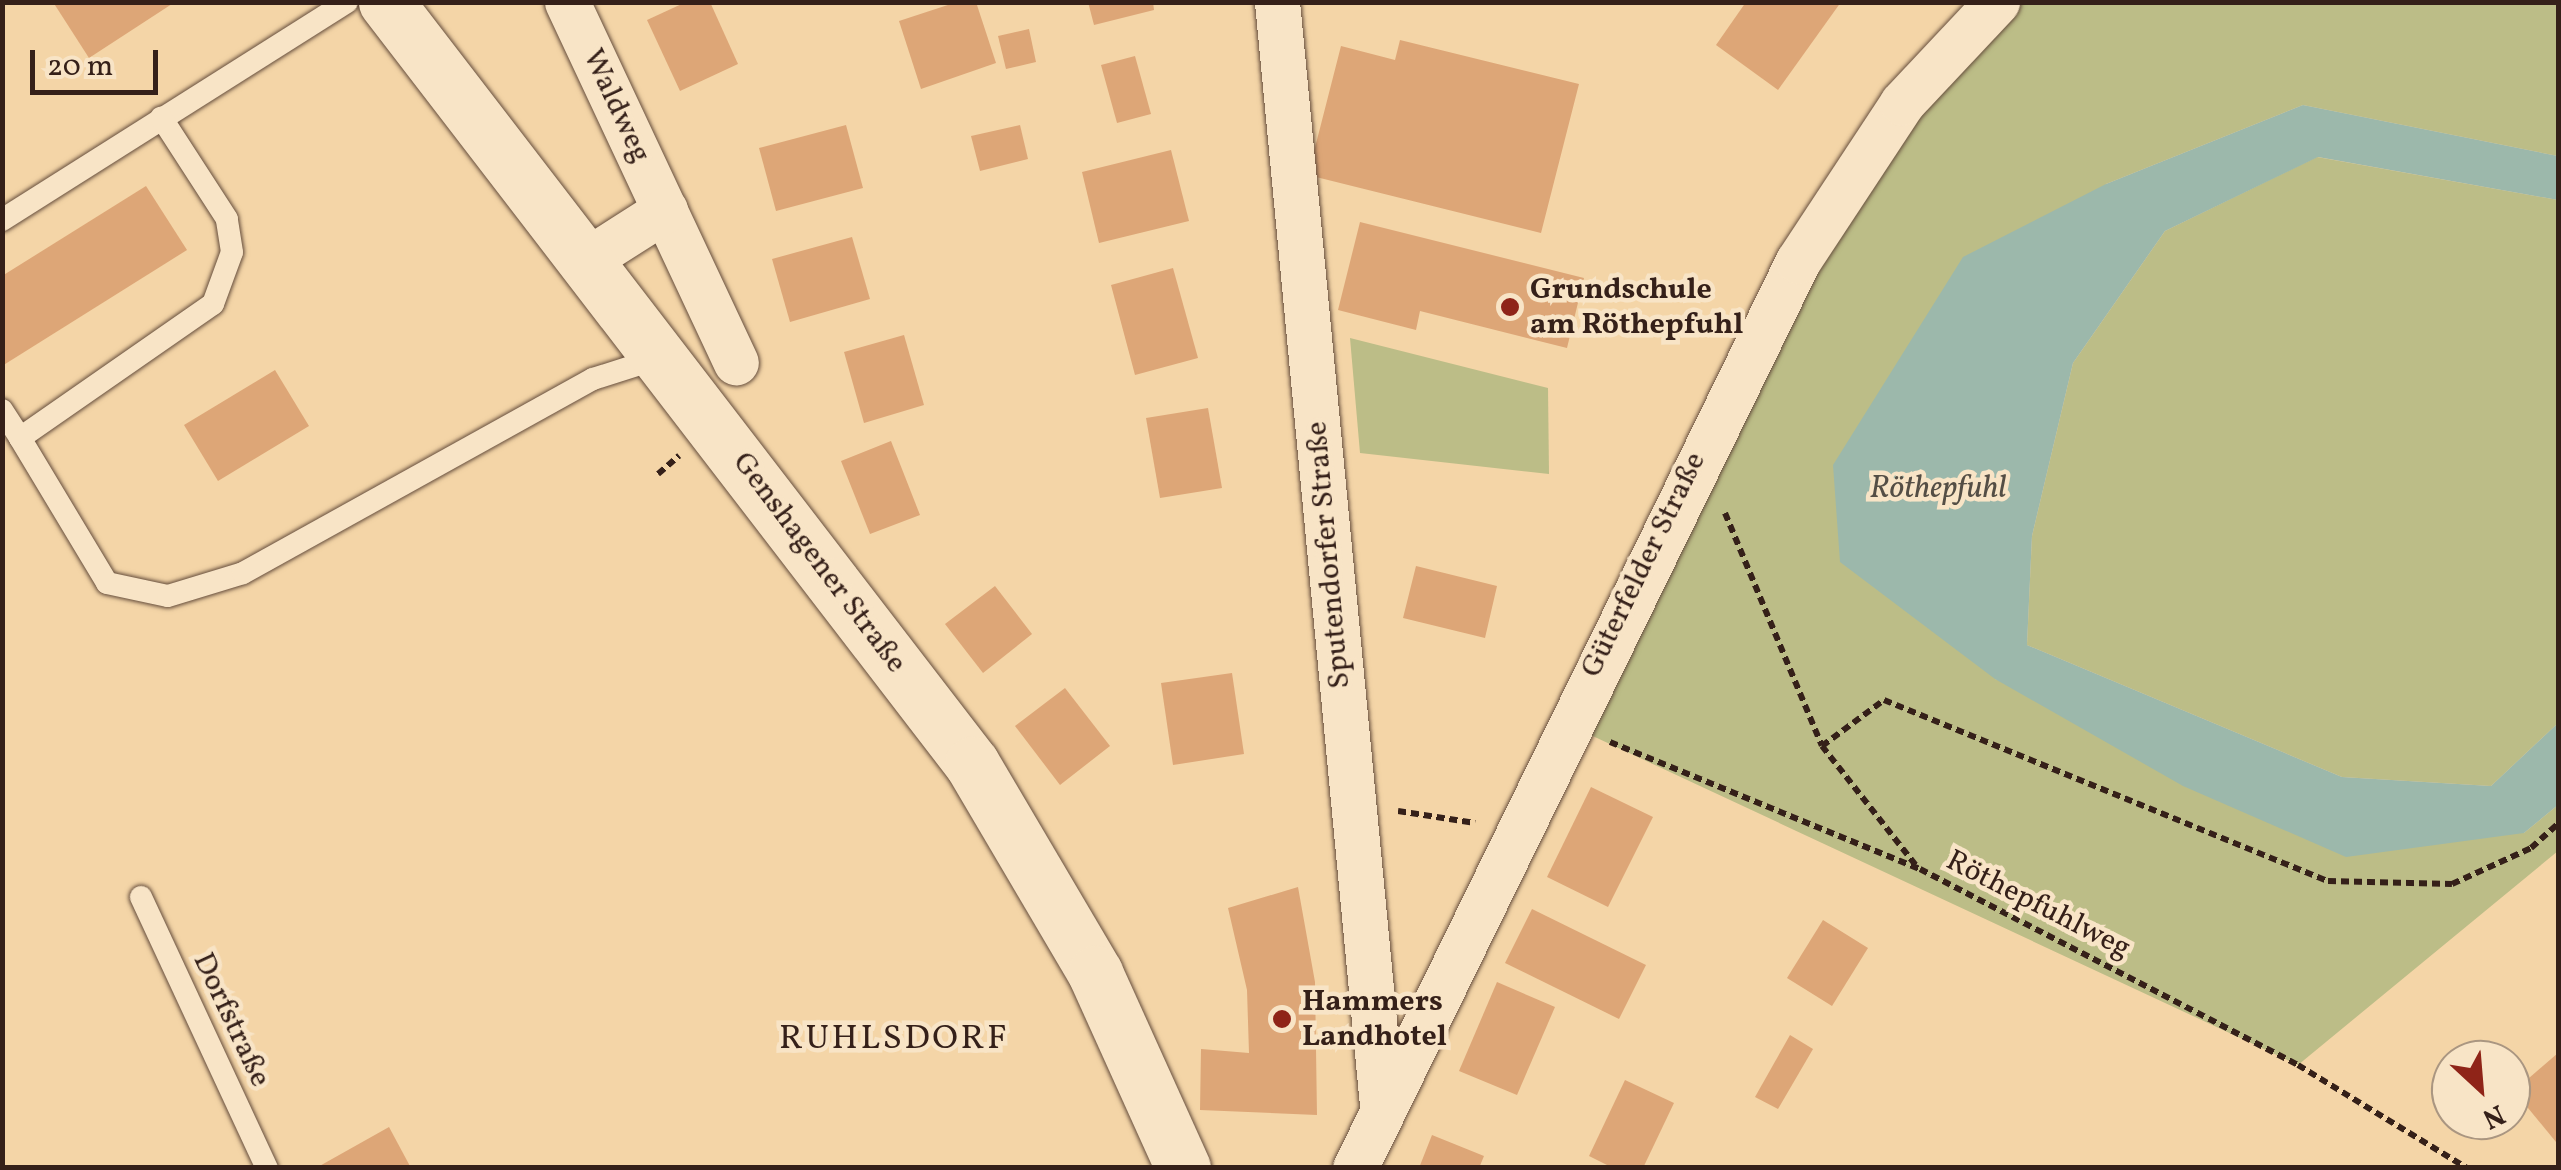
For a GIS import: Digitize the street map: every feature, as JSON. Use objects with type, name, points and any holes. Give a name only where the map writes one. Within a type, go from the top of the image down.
[{"type":"main road","name":"Genshagener Straße","points":[[386,2],[972,764],[1096,973],[1183,1168]]},
{"type":"street","name":"Waldweg","points":[[567,2],[736,362]]},
{"type":"street","name":"Sputendorfer Straße","points":[[1277,2],[1382,1107]]},
{"type":"street","name":"Güterfelder Straße","points":[[1355,1168],[1699,452],[1798,261],[1902,103],[1997,2]]},
{"type":"street","points":[[585,261],[665,210]]},
{"type":"lane","points":[[2,220],[347,2]]},
{"type":"lane","points":[[20,438],[214,304],[232,252],[228,220],[161,117]]},
{"type":"lane","points":[[2,410],[106,583],[168,596],[243,573],[593,379],[659,358]]},
{"type":"lane","name":"Dorfstraße","points":[[140,898],[267,1168]]},
{"type":"path","points":[[1699,452],[1822,746],[1920,869]]},
{"type":"path","points":[[1822,746],[1884,700],[2328,881],[2452,884],[2531,848],[2558,824]]},
{"type":"path","name":"Röthepfuhlweg","points":[[1567,724],[1920,869],[2298,1065],[2468,1168]]},
{"type":"path","points":[[1353,803],[1516,830]]},
{"type":"green space","points":[[1997,3],[2558,3],[2558,156],[2303,105],[2106,184],[1995,679],[2524,833],[2558,805],[2558,851],[2298,1065],[1567,724],[1798,261]]},
{"type":"green space","points":[[2317,157],[2558,200],[2558,723],[2491,786],[2342,777],[2027,645],[2032,536],[2073,363],[2165,231]]},
{"type":"green space","points":[[1350,338],[1548,388],[1549,474],[1360,453]]},
{"type":"water","name":"Röthepfuhl","points":[[2303,105],[2558,156],[2558,200],[2318,157],[2165,231],[2073,363],[2032,536],[2027,645],[2342,777],[2491,786],[2558,723],[2558,805],[2524,833],[2346,857],[2183,786],[1995,679],[1840,562],[1833,465],[1963,257],[2106,184]]},
{"type":"building","points":[[53,2],[175,2],[89,58]]},
{"type":"building","points":[[686,2],[710,2],[738,64],[680,91],[647,20]]},
{"type":"building","points":[[957,2],[976,2],[996,63],[921,89],[899,21]]},
{"type":"building","points":[[1088,2],[1153,2],[1154,10],[1094,25]]},
{"type":"building","points":[[1746,2],[1841,2],[1778,90],[1716,45]]},
{"type":"building","points":[[1029,29],[1036,62],[1006,69],[998,36]]},
{"type":"building","points":[[1400,40],[1579,84],[1541,233],[1308,175],[1341,46],[1395,60]]},
{"type":"building","points":[[1135,56],[1151,114],[1117,123],[1101,65]]},
{"type":"building","points":[[846,125],[863,188],[776,211],[759,148]]},
{"type":"building","points":[[1020,125],[1028,159],[980,171],[971,136]]},
{"type":"building","points":[[1171,150],[1189,221],[1099,243],[1082,172]]},
{"type":"building","points":[[146,186],[187,250],[2,366],[2,276]]},
{"type":"building","points":[[1360,222],[1584,278],[1567,348],[1420,311],[1416,330],[1338,310]]},
{"type":"building","points":[[852,237],[870,299],[790,322],[772,259]]},
{"type":"building","points":[[1173,268],[1198,358],[1135,375],[1111,285]]},
{"type":"building","points":[[904,335],[924,405],[864,423],[844,352]]},
{"type":"building","points":[[275,370],[309,426],[218,481],[184,425]]},
{"type":"building","points":[[1208,408],[1222,488],[1160,498],[1146,418]]},
{"type":"building","points":[[891,441],[920,515],[870,534],[841,461]]},
{"type":"building","points":[[1416,566],[1497,586],[1485,638],[1403,618]]},
{"type":"building","points":[[995,586],[1032,634],[983,673],[945,624]]},
{"type":"building","points":[[1232,673],[1244,754],[1173,765],[1161,683]]},
{"type":"building","points":[[1065,688],[1110,746],[1060,785],[1015,726]]},
{"type":"building","points":[[1591,787],[1653,817],[1608,907],[1547,877]]},
{"type":"building","name":"Hammers Landhotel","points":[[1298,887],[1315,982],[1317,1115],[1200,1110],[1201,1049],[1249,1053],[1247,990],[1228,908]]},
{"type":"building","points":[[1532,909],[1646,965],[1619,1019],[1505,963]]},
{"type":"building","points":[[1823,920],[1868,948],[1832,1006],[1787,978]]},
{"type":"building","points":[[1497,982],[1555,1007],[1517,1095],[1459,1071]]},
{"type":"building","points":[[1790,1035],[1813,1049],[1778,1109],[1755,1097]]},
{"type":"building","points":[[2558,1053],[2556,1142],[2531,1112],[2531,1076]]},
{"type":"building","points":[[1625,1080],[1674,1103],[1643,1168],[1613,1168],[1589,1156]]},
{"type":"building","points":[[389,1127],[411,1168],[316,1168]]},
{"type":"building","points":[[1432,1135],[1484,1156],[1479,1168],[1419,1168]]},
{"type":"place","name":"Grundschule am Röthepfuhl","points":[[1510,307]]},
{"type":"place","name":"Hammers Landhotel","points":[[1282,1019]]},
{"type":"district","name":"RUHLSDORF","points":[[894,1039]]}]
